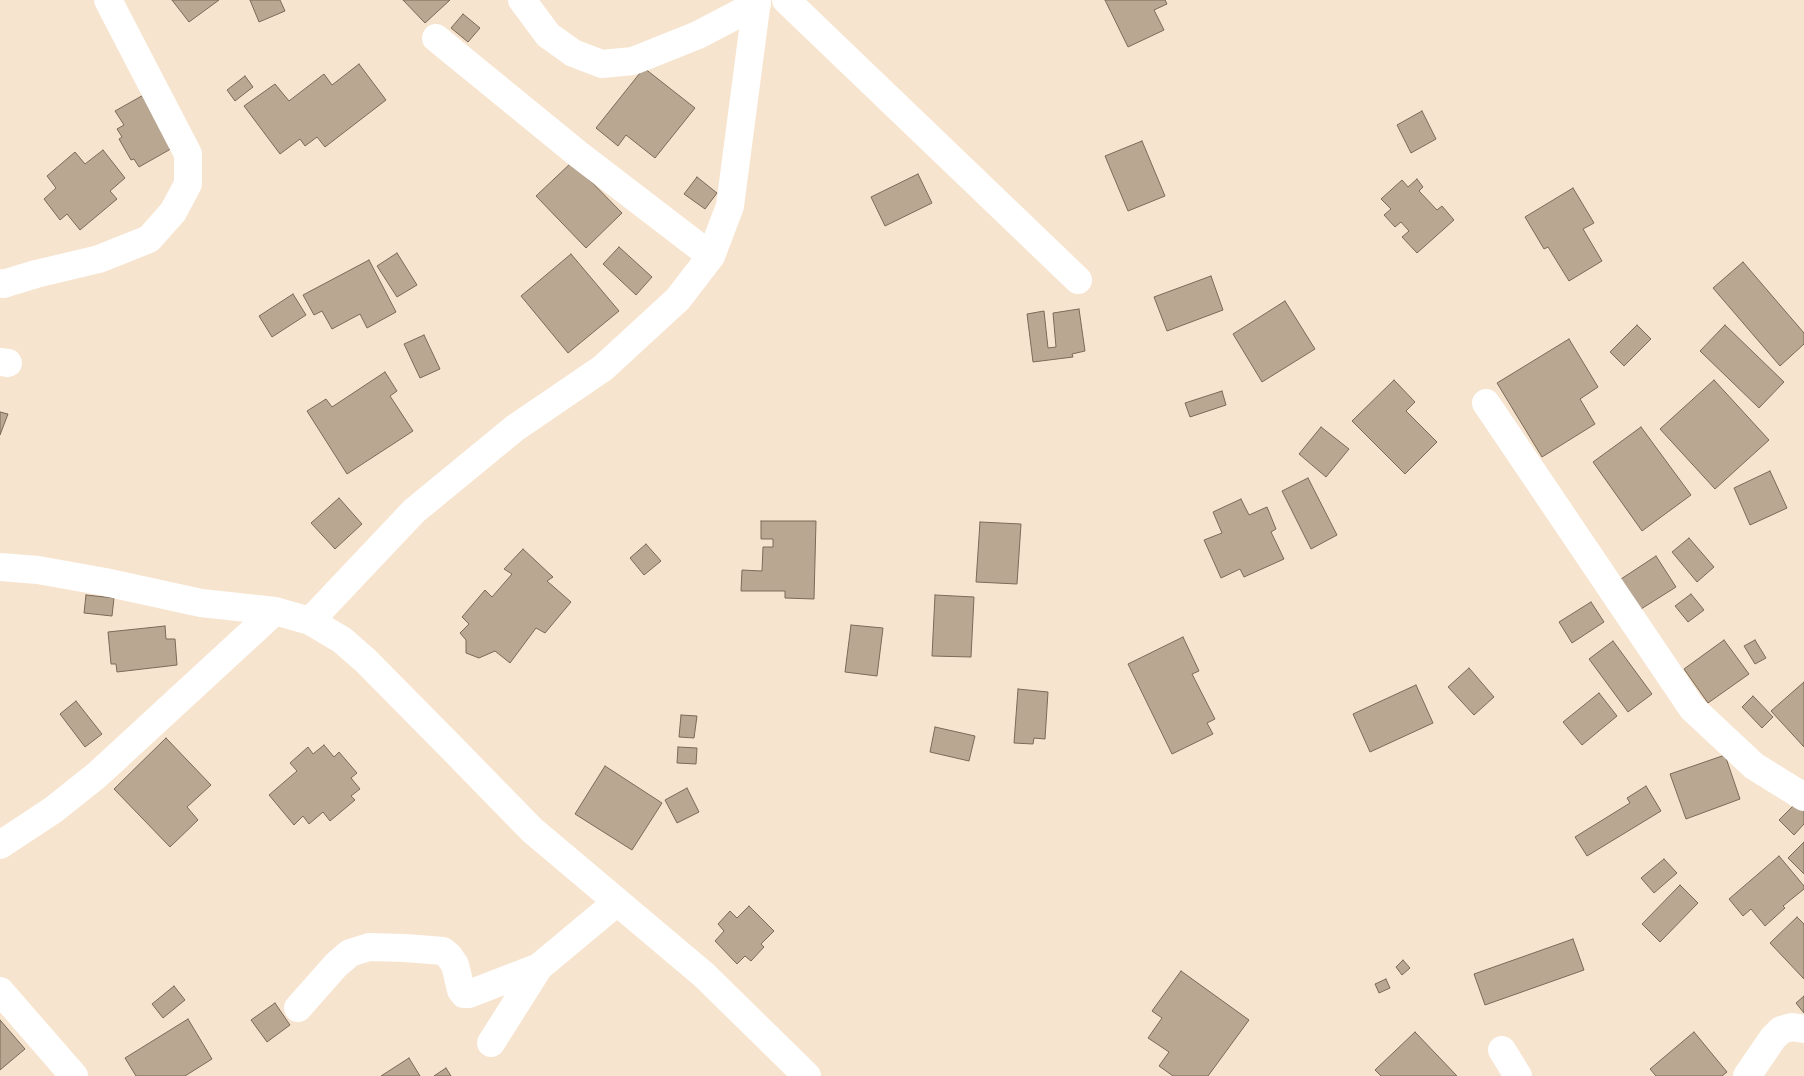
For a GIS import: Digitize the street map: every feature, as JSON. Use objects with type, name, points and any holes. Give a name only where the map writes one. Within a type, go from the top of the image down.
[{"type":"street","points":[[0,283],[3,284],[99,259],[150,239],[173,212],[188,184],[188,154],[108,0]]},
{"type":"street","points":[[522,0],[548,35],[573,53],[602,64],[633,61],[689,39],[757,2]]},
{"type":"street","points":[[786,0],[1078,280]]},
{"type":"street","points":[[310,621],[414,511],[515,428],[603,368],[678,300],[711,256],[730,206],[757,2]]},
{"type":"street","points":[[436,38],[578,154],[711,256]]},
{"type":"street","points":[[1486,403],[1692,708],[1754,766],[1804,797]]},
{"type":"street","points":[[0,567],[38,570],[105,582],[201,604],[275,611],[310,621],[342,640],[366,661],[532,830],[704,975],[806,1076]]},
{"type":"street","points":[[0,845],[53,810],[97,775],[275,611]]},
{"type":"street","points":[[491,1043],[539,967],[617,902]]},
{"type":"street","points":[[298,1008],[336,965],[350,953],[369,947],[443,951],[455,965],[461,990],[464,994],[469,994],[539,967]]},
{"type":"street","points":[[0,991],[74,1076]]},
{"type":"street","points":[[1747,1076],[1773,1038],[1781,1030],[1792,1027],[1804,1029]]},
{"type":"street","points":[[1502,1050],[1518,1076]]},
{"type":"building","points":[[172,0],[219,0],[189,22]]},
{"type":"building","points":[[250,0],[280,0],[285,11],[259,22]]},
{"type":"building","points":[[403,0],[450,0],[425,23]]},
{"type":"building","points":[[1105,0],[1165,0],[1167,4],[1154,10],[1164,30],[1128,47]]},
{"type":"building","points":[[463,14],[480,28],[468,42],[451,28]]},
{"type":"building","points":[[359,64],[386,100],[325,147],[317,137],[305,146],[300,139],[280,154],[244,106],[275,84],[289,101],[324,74],[332,85]]},
{"type":"building","points":[[644,68],[695,108],[655,158],[626,135],[618,146],[596,128]]},
{"type":"building","points":[[245,76],[253,87],[235,101],[227,90]]},
{"type":"building","points":[[147,93],[176,146],[139,167],[134,159],[131,160],[119,139],[122,137],[117,129],[124,125],[115,111]]},
{"type":"building","points":[[1422,111],[1436,139],[1411,153],[1397,125]]},
{"type":"building","points":[[1142,141],[1165,196],[1128,211],[1105,156]]},
{"type":"building","points":[[103,150],[125,178],[110,191],[117,199],[80,230],[67,214],[60,220],[44,199],[56,188],[47,176],[75,152],[85,164]]},
{"type":"building","points":[[572,162],[622,213],[586,248],[536,196]]},
{"type":"building","points":[[918,174],[932,203],[885,226],[871,197]]},
{"type":"building","points":[[697,177],[717,193],[705,209],[684,194]]},
{"type":"building","points":[[1417,179],[1423,187],[1419,191],[1437,210],[1442,206],[1454,220],[1417,253],[1402,237],[1409,231],[1401,222],[1395,227],[1384,215],[1391,209],[1381,199],[1402,180],[1408,187]]},
{"type":"building","points":[[1573,188],[1594,223],[1583,229],[1602,261],[1569,281],[1548,247],[1544,249],[1525,217]]},
{"type":"building","points":[[619,247],[652,277],[636,295],[603,264]]},
{"type":"building","points":[[397,253],[417,285],[397,297],[377,266]]},
{"type":"building","points":[[571,254],[619,311],[568,353],[521,296]]},
{"type":"building","points":[[369,260],[396,312],[367,328],[360,314],[332,329],[322,311],[314,315],[303,295]]},
{"type":"building","points":[[1743,262],[1804,333],[1804,344],[1780,366],[1713,288]]},
{"type":"building","points":[[1211,276],[1223,310],[1167,331],[1154,297]]},
{"type":"building","points":[[293,294],[306,315],[272,337],[259,316]]},
{"type":"building","points":[[1285,301],[1315,349],[1262,382],[1233,334]]},
{"type":"building","points":[[1079,309],[1085,351],[1072,354],[1073,357],[1033,362],[1027,314],[1044,311],[1048,348],[1056,347],[1053,313]]},
{"type":"building","points":[[1637,325],[1651,339],[1624,366],[1610,352]]},
{"type":"building","points":[[1725,325],[1784,382],[1759,408],[1700,351]]},
{"type":"building","points":[[424,335],[440,369],[420,378],[404,344]]},
{"type":"building","points":[[1569,339],[1598,387],[1580,399],[1595,424],[1542,457],[1497,383]]},
{"type":"building","points":[[385,372],[397,391],[390,396],[413,431],[347,474],[307,411],[326,399],[332,407]]},
{"type":"building","points":[[1394,380],[1415,402],[1406,411],[1437,442],[1405,474],[1352,421]]},
{"type":"building","points":[[1714,380],[1769,440],[1715,489],[1660,429]]},
{"type":"building","points":[[1222,391],[1226,405],[1190,417],[1185,403]]},
{"type":"building","points":[[0,412],[8,414],[0,435]]},
{"type":"building","points":[[1321,427],[1349,449],[1326,477],[1299,454]]},
{"type":"building","points":[[1641,427],[1691,495],[1642,531],[1593,462]]},
{"type":"building","points":[[1770,471],[1787,508],[1750,525],[1734,488]]},
{"type":"building","points":[[1308,478],[1337,535],[1311,549],[1282,491]]},
{"type":"building","points":[[339,498],[362,524],[335,549],[311,523]]},
{"type":"building","points":[[1241,499],[1249,515],[1267,507],[1276,529],[1271,532],[1284,559],[1244,577],[1240,569],[1221,578],[1204,540],[1222,533],[1213,512]]},
{"type":"building","points":[[761,521],[816,521],[814,599],[785,598],[785,591],[741,591],[742,570],[762,571],[763,547],[773,547],[773,539],[761,539]]},
{"type":"building","points":[[980,522],[1021,524],[1017,584],[976,582]]},
{"type":"building","points":[[1689,538],[1714,567],[1697,582],[1672,552]]},
{"type":"building","points":[[646,544],[661,561],[644,575],[630,558]]},
{"type":"building","points":[[523,549],[553,577],[547,581],[571,602],[545,633],[536,628],[510,663],[495,651],[479,658],[466,653],[466,640],[460,633],[469,624],[462,617],[485,590],[492,597],[512,574],[504,569]]},
{"type":"building","points":[[1656,556],[1676,587],[1641,609],[1621,579]]},
{"type":"building","points":[[1691,594],[1704,610],[1688,622],[1675,606]]},
{"type":"building","points":[[86,595],[114,598],[112,616],[84,613]]},
{"type":"building","points":[[935,595],[974,597],[971,657],[932,656]]},
{"type":"building","points":[[1591,602],[1604,622],[1572,643],[1559,622]]},
{"type":"building","points":[[851,625],[883,628],[877,676],[845,672]]},
{"type":"building","points":[[165,626],[166,639],[175,639],[177,665],[117,672],[116,664],[111,664],[108,632]]},
{"type":"building","points":[[1183,637],[1199,671],[1192,674],[1215,719],[1207,723],[1213,734],[1172,754],[1128,664]]},
{"type":"building","points":[[1724,640],[1749,674],[1708,703],[1684,669]]},
{"type":"building","points":[[1755,640],[1766,658],[1755,664],[1744,646]]},
{"type":"building","points":[[1613,641],[1652,694],[1628,712],[1589,659]]},
{"type":"building","points":[[1469,668],[1494,697],[1474,715],[1448,687]]},
{"type":"building","points":[[1804,682],[1804,747],[1771,711]]},
{"type":"building","points":[[1416,685],[1433,723],[1370,752],[1353,714]]},
{"type":"building","points":[[1018,689],[1048,692],[1045,739],[1034,738],[1033,744],[1014,743]]},
{"type":"building","points":[[1599,693],[1617,716],[1582,745],[1563,722]]},
{"type":"building","points":[[1753,696],[1773,717],[1762,728],[1742,707]]},
{"type":"building","points":[[76,701],[102,734],[85,747],[60,714]]},
{"type":"building","points":[[681,715],[697,716],[694,738],[679,737]]},
{"type":"building","points":[[935,727],[975,736],[969,761],[930,752]]},
{"type":"building","points":[[166,738],[211,785],[187,807],[198,820],[170,847],[114,789]]},
{"type":"building","points":[[324,745],[334,757],[339,752],[357,773],[351,778],[360,789],[351,796],[355,800],[330,821],[323,812],[309,824],[303,816],[294,825],[269,795],[297,771],[290,763],[308,747],[313,754]]},
{"type":"building","points":[[678,747],[697,748],[696,764],[677,763]]},
{"type":"building","points":[[1725,755],[1740,799],[1686,819],[1670,774]]},
{"type":"building","points":[[605,766],[662,803],[632,850],[575,814]]},
{"type":"building","points":[[1646,786],[1661,811],[1587,856],[1575,837],[1630,803],[1627,798]]},
{"type":"building","points":[[687,788],[699,812],[677,823],[665,800]]},
{"type":"building","points":[[1802,797],[1804,799],[1804,824],[1794,835],[1779,820]]},
{"type":"building","points":[[1804,842],[1804,874],[1788,858]]},
{"type":"building","points":[[1779,856],[1804,886],[1804,889],[1783,906],[1785,908],[1765,926],[1751,909],[1743,916],[1729,899]]},
{"type":"building","points":[[1664,859],[1677,873],[1654,893],[1641,878]]},
{"type":"building","points":[[1680,885],[1698,903],[1660,942],[1642,924]]},
{"type":"building","points":[[749,906],[774,931],[761,944],[764,947],[751,961],[745,956],[737,964],[715,941],[724,931],[718,924],[730,911],[737,918]]},
{"type":"building","points":[[1797,917],[1804,924],[1804,979],[1770,943]]},
{"type":"building","points":[[1573,939],[1584,970],[1485,1005],[1474,974]]},
{"type":"building","points":[[1403,960],[1410,968],[1402,975],[1396,967]]},
{"type":"building","points":[[1181,971],[1249,1020],[1208,1076],[1173,1076],[1159,1066],[1169,1052],[1148,1038],[1162,1018],[1152,1011]]},
{"type":"building","points":[[1386,979],[1390,988],[1379,993],[1375,984]]},
{"type":"building","points":[[174,986],[185,1000],[163,1018],[152,1004]]},
{"type":"building","points":[[1804,996],[1804,1013],[1796,1003]]},
{"type":"building","points":[[275,1003],[290,1025],[267,1042],[251,1020]]},
{"type":"building","points":[[188,1019],[212,1059],[185,1076],[136,1076],[125,1058]]},
{"type":"building","points":[[0,1020],[25,1049],[0,1070]]},
{"type":"building","points":[[1415,1032],[1457,1076],[1381,1076],[1375,1070]]},
{"type":"building","points":[[1694,1032],[1727,1072],[1722,1076],[1656,1076],[1650,1069]]},
{"type":"building","points":[[409,1058],[420,1076],[381,1076]]},
{"type":"building","points":[[446,1068],[451,1076],[434,1076]]}]
